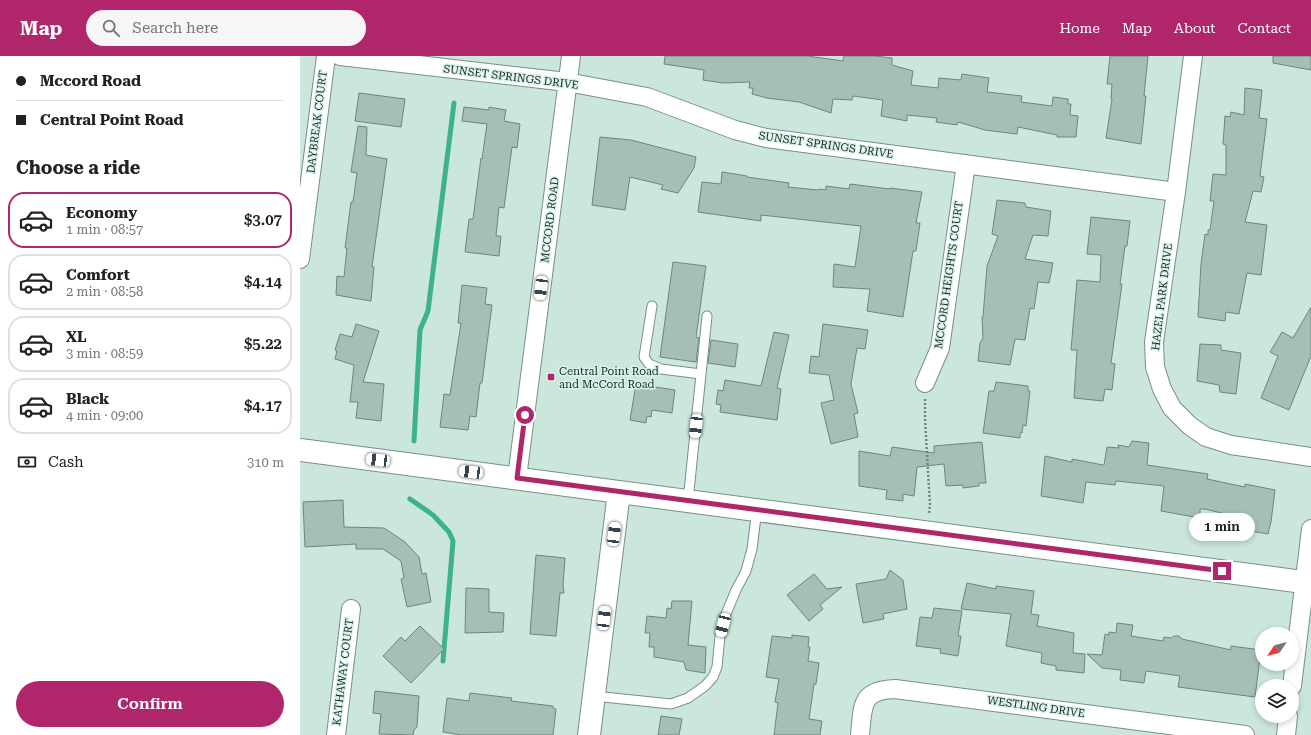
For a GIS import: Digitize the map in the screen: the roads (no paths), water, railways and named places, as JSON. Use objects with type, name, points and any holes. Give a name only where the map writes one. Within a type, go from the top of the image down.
[{"type":"street","name":"DAYBREAK COURT","points":[[300,259],[326,56]]},
{"type":"street","name":"SUNSET SPRINGS DRIVE","points":[[340,56],[567,82],[647,97],[734,130],[766,138],[1176,192]]},
{"type":"street","name":"MCCORD ROAD","points":[[517,478],[571,56]]},
{"type":"street","name":"HAZEL PARK DRIVE","points":[[1193,56],[1176,192],[1154,342],[1155,367],[1162,389],[1172,408],[1190,426],[1206,437],[1231,445],[1311,457]]},
{"type":"street","name":"MCCORD HEIGHTS COURT","points":[[925,383],[940,348],[966,164]]},
{"type":"street","points":[[300,450],[1308,582]]},
{"type":"street","points":[[589,735],[619,492]]},
{"type":"street","points":[[1293,679],[1308,582],[1311,529]]},
{"type":"street","name":"KATHAWAY COURT","points":[[336,735],[351,609]]},
{"type":"street","name":"WESTLING DRIVE","points":[[860,735],[863,709],[866,699],[871,694],[882,689],[895,689],[1245,735]]},
{"type":"street","points":[[1286,735],[1287,723]]},
{"type":"lane","points":[[652,306],[644,357],[648,364],[661,368],[701,374]]},
{"type":"lane","points":[[688,501],[707,316]]},
{"type":"lane","points":[[594,696],[671,704],[688,698],[706,686],[713,677],[717,667],[720,636],[726,614],[746,570],[752,549],[757,509]]},
{"type":"waterway","points":[[414,441],[420,330],[428,311],[454,103]]},
{"type":"waterway","points":[[410,499],[433,515],[449,532],[453,541],[443,661]]},
{"type":"place","name":"Central Point Road and McCord Road","points":[[551,377]]}]
